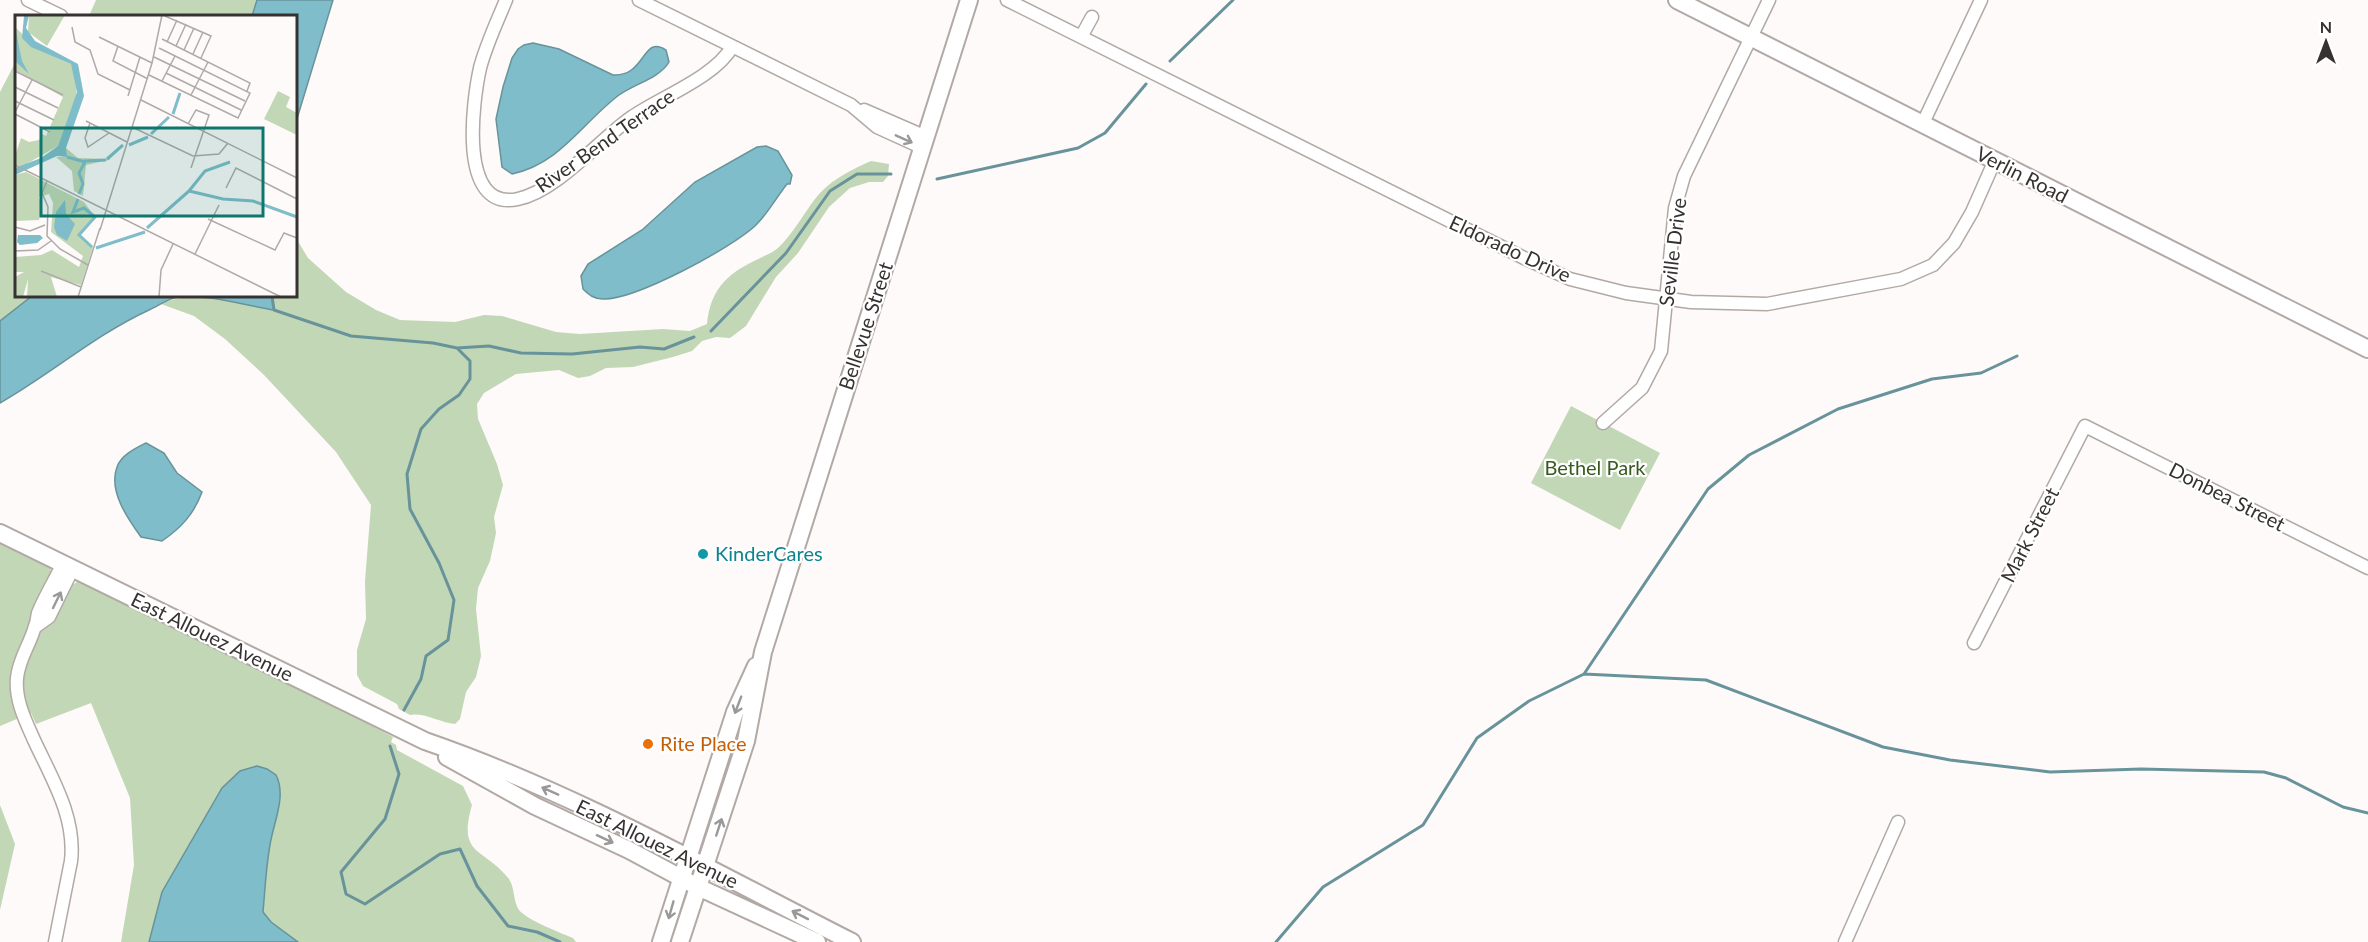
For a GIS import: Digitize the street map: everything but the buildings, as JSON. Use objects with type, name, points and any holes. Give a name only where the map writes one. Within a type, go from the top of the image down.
[{"type":"street","points":[[28,0],[59,15]]},
{"type":"street","name":"River Bend Terrace","points":[[506,0],[485,51],[474,108],[474,165],[478,179],[488,191],[501,199],[517,200],[535,193],[560,177],[632,117],[712,69],[725,59],[732,47]]},
{"type":"street","points":[[639,0],[852,105],[877,128],[925,142]]},
{"type":"street","name":"Bellevue Street","points":[[680,942],[749,731],[763,652],[969,0]]},
{"type":"street","name":"Eldorado Drive","points":[[1007,0],[1570,279],[1626,293],[1691,302],[1767,303],[1901,279],[1933,265],[1954,243],[1972,212],[1995,160]]},
{"type":"street","name":"Verlin Road","points":[[1677,0],[2368,349]]},
{"type":"street","name":"Seville Drive","points":[[1603,423],[1642,388],[1661,351],[1668,298],[1675,208],[1684,177],[1769,0]]},
{"type":"street","points":[[1923,123],[1981,0]]},
{"type":"street","points":[[1081,37],[1092,17]]},
{"type":"street","name":"Donbea Street","points":[[2085,426],[2368,568]]},
{"type":"street","name":"Mark Street","points":[[1974,643],[2085,426]]},
{"type":"street","name":"East Allouez Avenue","points":[[0,532],[425,741],[469,756],[689,858],[852,942]]},
{"type":"street","points":[[55,942],[72,849],[65,807],[24,718],[17,687],[20,662],[35,627],[49,617],[68,566]]},
{"type":"street","name":"Bellevue Street","points":[[661,942],[735,712],[763,652]]},
{"type":"street","name":"East Allouez Avenue","points":[[425,741],[451,759],[535,806],[629,850],[698,887],[817,942]]},
{"type":"street","points":[[1845,942],[1898,822]]},
{"type":"green space","points":[[96,0],[257,0],[252,15],[89,15]]},
{"type":"green space","points":[[15,63],[15,297],[32,297],[0,321],[0,92]]},
{"type":"green space","points":[[871,161],[889,164],[888,176],[883,182],[869,182],[850,188],[829,207],[798,253],[776,277],[746,326],[730,338],[716,337],[702,341],[692,351],[673,357],[633,367],[606,368],[590,376],[578,378],[559,370],[516,374],[484,393],[477,404],[478,419],[497,464],[503,485],[494,517],[496,533],[490,561],[478,588],[476,609],[481,656],[476,677],[466,692],[460,719],[455,724],[421,715],[410,715],[399,709],[397,704],[363,686],[357,675],[357,650],[366,619],[365,581],[371,505],[336,452],[264,375],[225,339],[194,316],[161,304],[174,299],[202,297],[274,310],[272,297],[297,297],[297,240],[308,258],[346,292],[376,310],[400,320],[455,322],[484,315],[502,316],[556,332],[580,334],[663,329],[690,331],[707,324],[716,294],[727,279],[744,266],[778,248],[825,188],[844,174]]},
{"type":"green space","name":"Bethel Park","points":[[1571,406],[1660,453],[1620,530],[1531,483]]},
{"type":"green space","points":[[0,542],[50,567],[52,576],[70,586],[77,582],[83,583],[273,677],[283,679],[393,737],[391,742],[396,745],[397,750],[463,786],[472,805],[468,822],[471,843],[509,879],[519,910],[536,922],[573,938],[576,942],[121,942],[134,865],[130,798],[91,703],[36,724],[31,713],[0,726]]},
{"type":"green space","points":[[0,805],[15,844],[0,910]]},
{"type":"water","points":[[257,0],[333,0],[297,119],[297,15],[252,15]]},
{"type":"water","points":[[533,43],[559,49],[613,75],[624,74],[632,70],[652,47],[666,50],[669,62],[653,77],[619,95],[557,152],[529,169],[512,174],[502,167],[496,119],[512,58],[518,49]]},
{"type":"water","points":[[766,146],[778,151],[792,175],[790,184],[787,184],[756,225],[744,235],[705,259],[637,291],[603,299],[592,296],[583,289],[581,276],[588,264],[642,230],[695,182],[757,147]]},
{"type":"water","points":[[31,297],[178,297],[110,331],[0,403],[0,321]]},
{"type":"water","points":[[202,297],[272,297],[274,310],[226,300]]},
{"type":"water","points":[[146,443],[164,453],[177,473],[202,492],[186,520],[162,541],[141,537],[130,522],[115,486],[119,463],[129,452]]},
{"type":"water","points":[[257,766],[276,775],[280,792],[269,853],[263,912],[271,922],[298,942],[149,942],[162,892],[222,788],[240,771]]},
{"type":"waterway","points":[[1170,61],[1233,0]]},
{"type":"waterway","points":[[937,179],[1078,148],[1105,133],[1146,84]]},
{"type":"waterway","points":[[711,331],[786,253],[830,191],[857,174],[891,174]]},
{"type":"waterway","points":[[272,297],[274,310],[351,336],[433,343],[457,348],[470,361],[470,379],[459,395],[439,409],[421,429],[407,474],[410,509],[439,563],[454,600],[448,640],[426,656],[421,679],[404,710]]},
{"type":"waterway","points":[[457,348],[489,346],[521,353],[572,354],[640,347],[664,349],[694,337]]},
{"type":"waterway","points":[[1584,674],[1708,489],[1749,455],[1838,409],[1932,379],[1981,373],[2017,356]]},
{"type":"waterway","points":[[1276,942],[1323,887],[1423,825],[1477,738],[1529,701],[1584,674],[1706,680],[1883,747],[1950,760],[2050,772],[2141,769],[2264,772],[2286,778],[2343,807],[2368,813]]},
{"type":"waterway","points":[[390,746],[399,774],[385,819],[341,872],[346,894],[365,904],[440,854],[460,849],[477,886],[508,926],[537,932],[560,942]]},
{"type":"place","name":"KinderCares","points":[[703,554]]},
{"type":"place","name":"Rite Place","points":[[648,744]]}]
